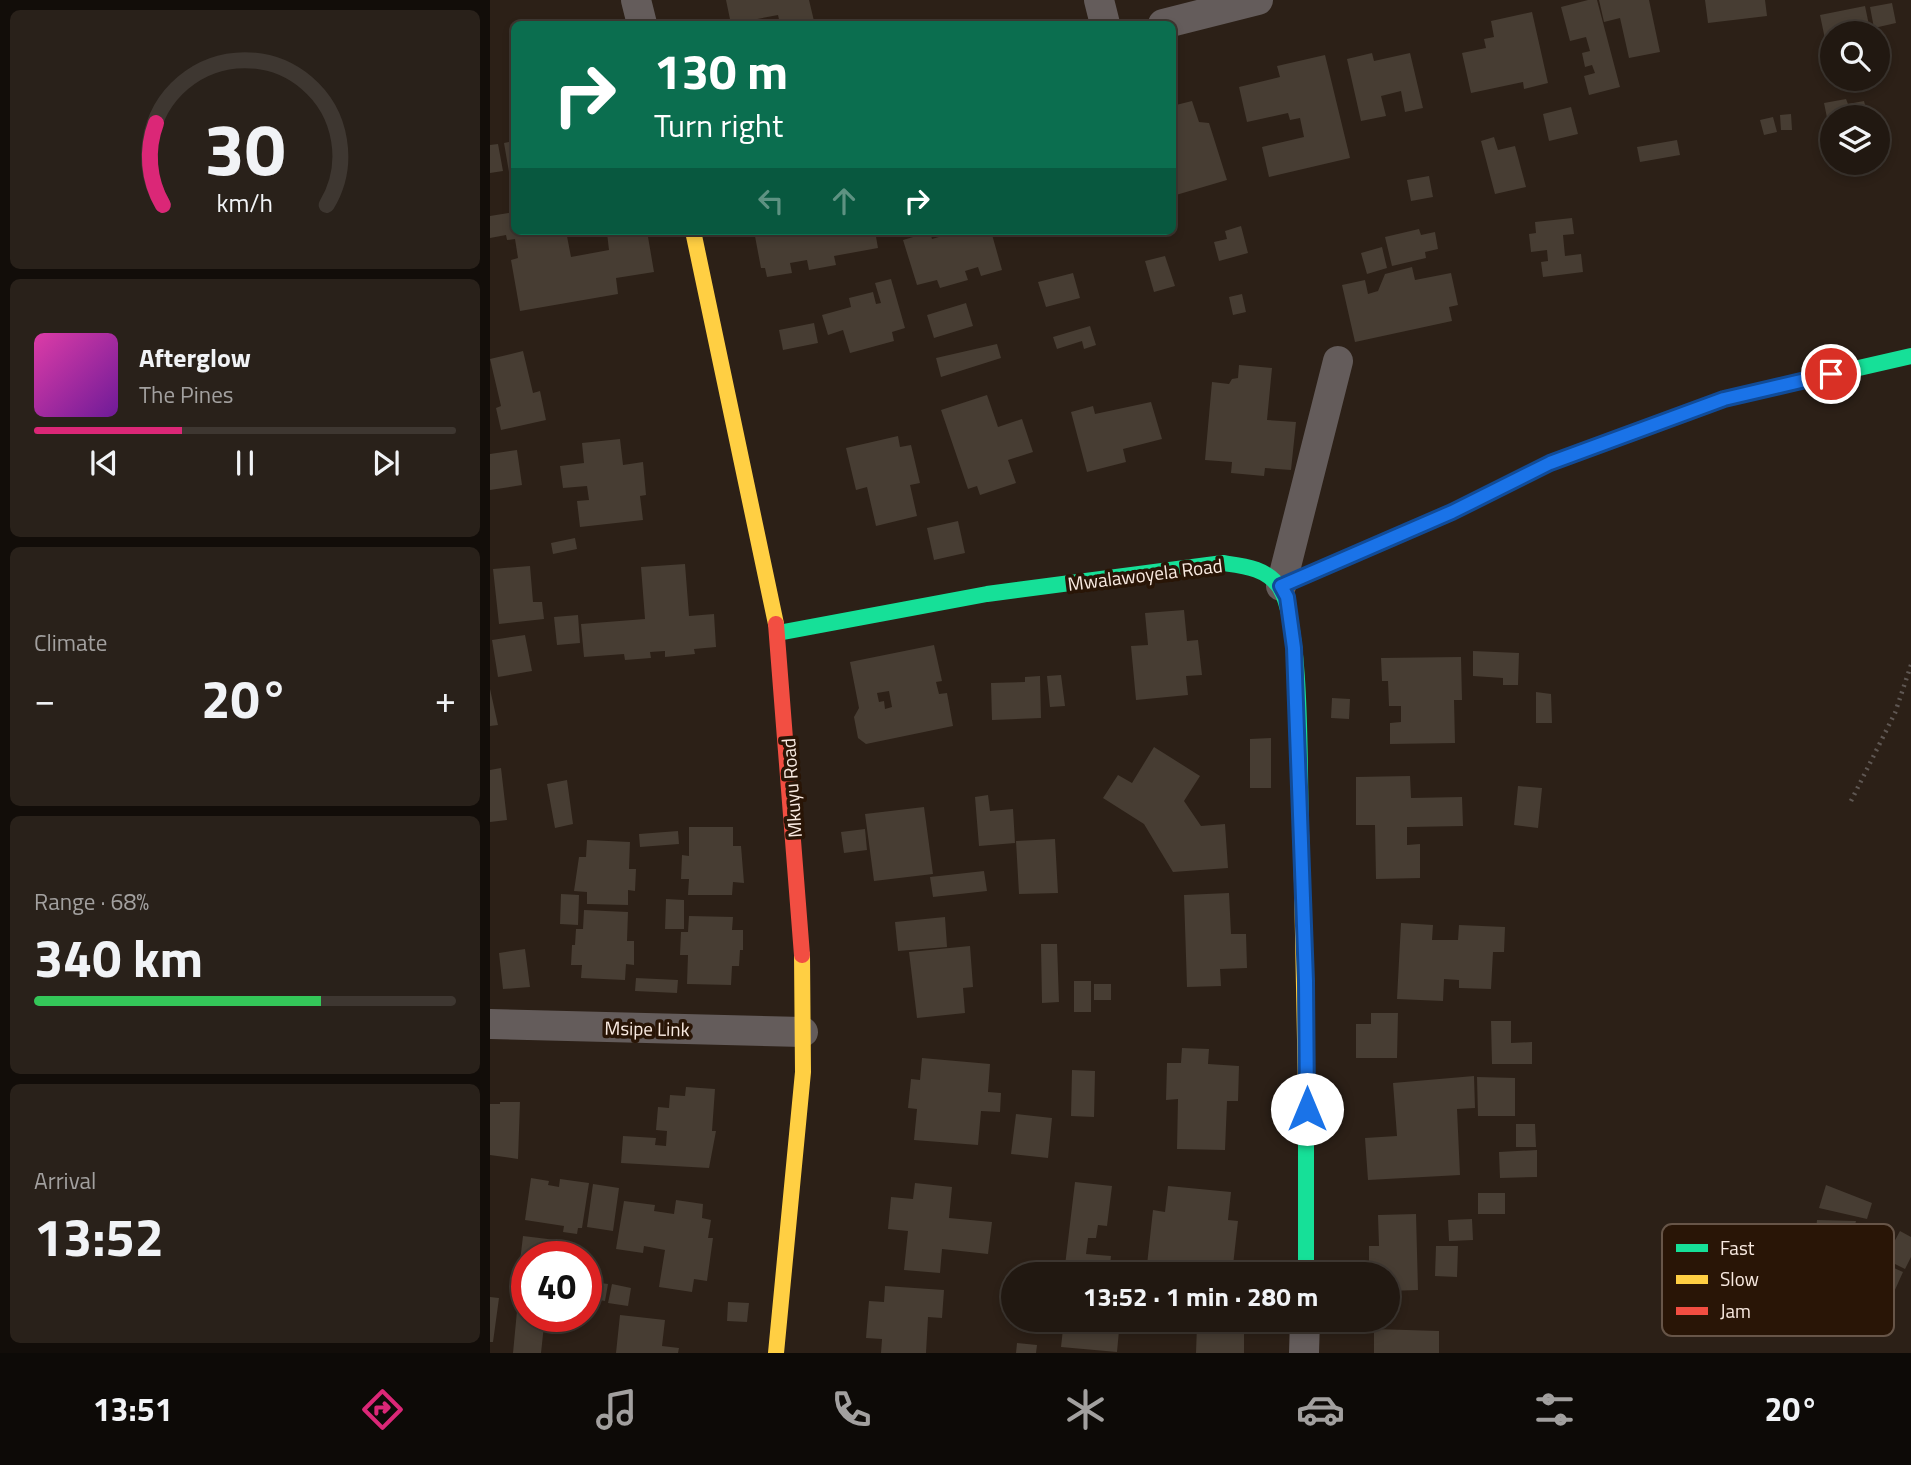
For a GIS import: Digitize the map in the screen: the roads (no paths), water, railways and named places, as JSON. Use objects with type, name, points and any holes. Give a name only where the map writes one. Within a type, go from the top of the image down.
[{"type":"street","points":[[636,0],[641,21]]},
{"type":"street","points":[[1098,0],[1104,21]]},
{"type":"street","points":[[1175,21],[1258,0]]},
{"type":"street","name":"Mkuyu Road","points":[[694,235],[778,633],[802,949],[803,1072],[776,1353]]},
{"type":"street","points":[[1281,586],[1452,512],[1550,463],[1724,399],[1911,356]]},
{"type":"street","points":[[1306,1262],[1306,981],[1294,648],[1287,597],[1281,586],[1338,361]]},
{"type":"street","name":"Mwalawoyela Road","points":[[778,633],[987,594],[1223,563],[1258,569],[1281,586]]},
{"type":"street","name":"Msipe Link","points":[[490,1024],[803,1032]]},
{"type":"street","points":[[1304,1353],[1305,1332]]}]
